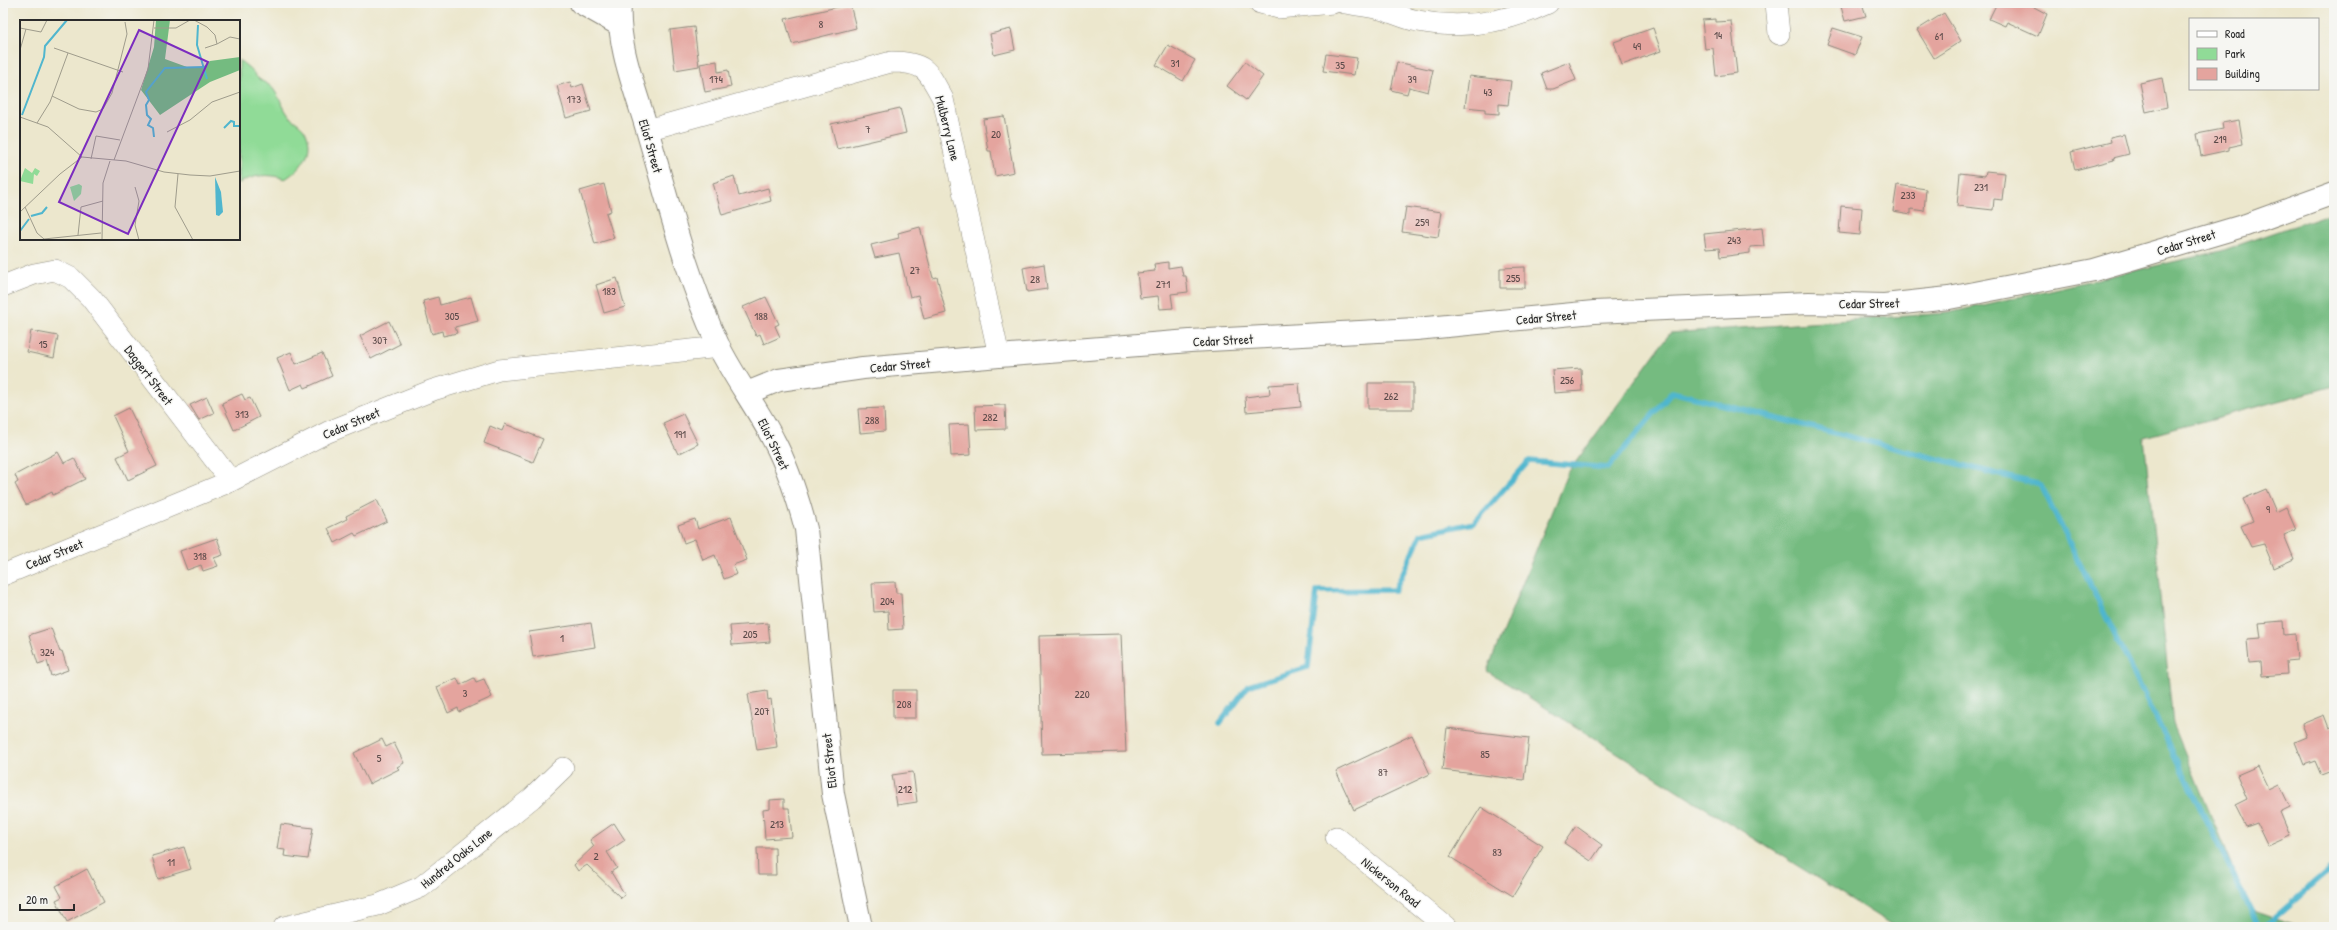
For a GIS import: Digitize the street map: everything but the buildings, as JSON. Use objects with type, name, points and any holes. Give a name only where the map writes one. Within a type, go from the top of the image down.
[{"type":"street","points":[[581,3],[618,24],[620,3]]},
{"type":"street","points":[[1260,3],[1278,8],[1333,3]]},
{"type":"street","points":[[1344,3],[1379,8],[1417,21],[1462,26],[1491,23],[1531,11],[1548,3]]},
{"type":"street","points":[[1776,3],[1779,34]]},
{"type":"street","name":"Eliot Street","points":[[618,24],[671,218],[691,275],[720,347],[775,442],[794,486],[806,529],[833,794],[861,927]]},
{"type":"street","name":"Mulberry Lane","points":[[647,130],[891,62],[908,62],[927,71],[943,98],[999,356]]},
{"type":"street","name":"Cedar Street","points":[[747,393],[779,380],[848,370],[999,356],[1190,341],[1416,329],[1594,312],[1809,302],[1884,305],[1949,298],[2094,270],[2246,225],[2334,193]]},
{"type":"street","name":"Daggert Street","points":[[3,286],[34,274],[55,270],[71,278],[91,298],[231,481]]},
{"type":"street","name":"Cedar Street","points":[[3,575],[231,481],[328,432],[432,390],[499,370],[720,347]]},
{"type":"street","name":"Hundred Oaks Lane","points":[[284,927],[378,905],[422,887],[532,798],[563,768]]},
{"type":"street","name":"Nickerson Road","points":[[1336,838],[1446,927]]},
{"type":"green space","points":[[240,61],[259,79],[272,88],[289,116],[303,128],[309,143],[306,157],[302,164],[285,179],[273,176],[261,176],[240,182]]},
{"type":"green space","points":[[2334,212],[2334,386],[2144,437],[2173,724],[2250,910],[2299,927],[1895,927],[1487,671],[1567,474],[1670,333],[1948,313],[2221,251]]},
{"type":"waterway","points":[[1220,723],[1248,686],[1308,667],[1317,591],[1395,590],[1421,534],[1474,523],[1529,461],[1608,468],[1672,392],[2041,485],[2259,927]]},
{"type":"waterway","points":[[2264,927],[2334,866]]}]
